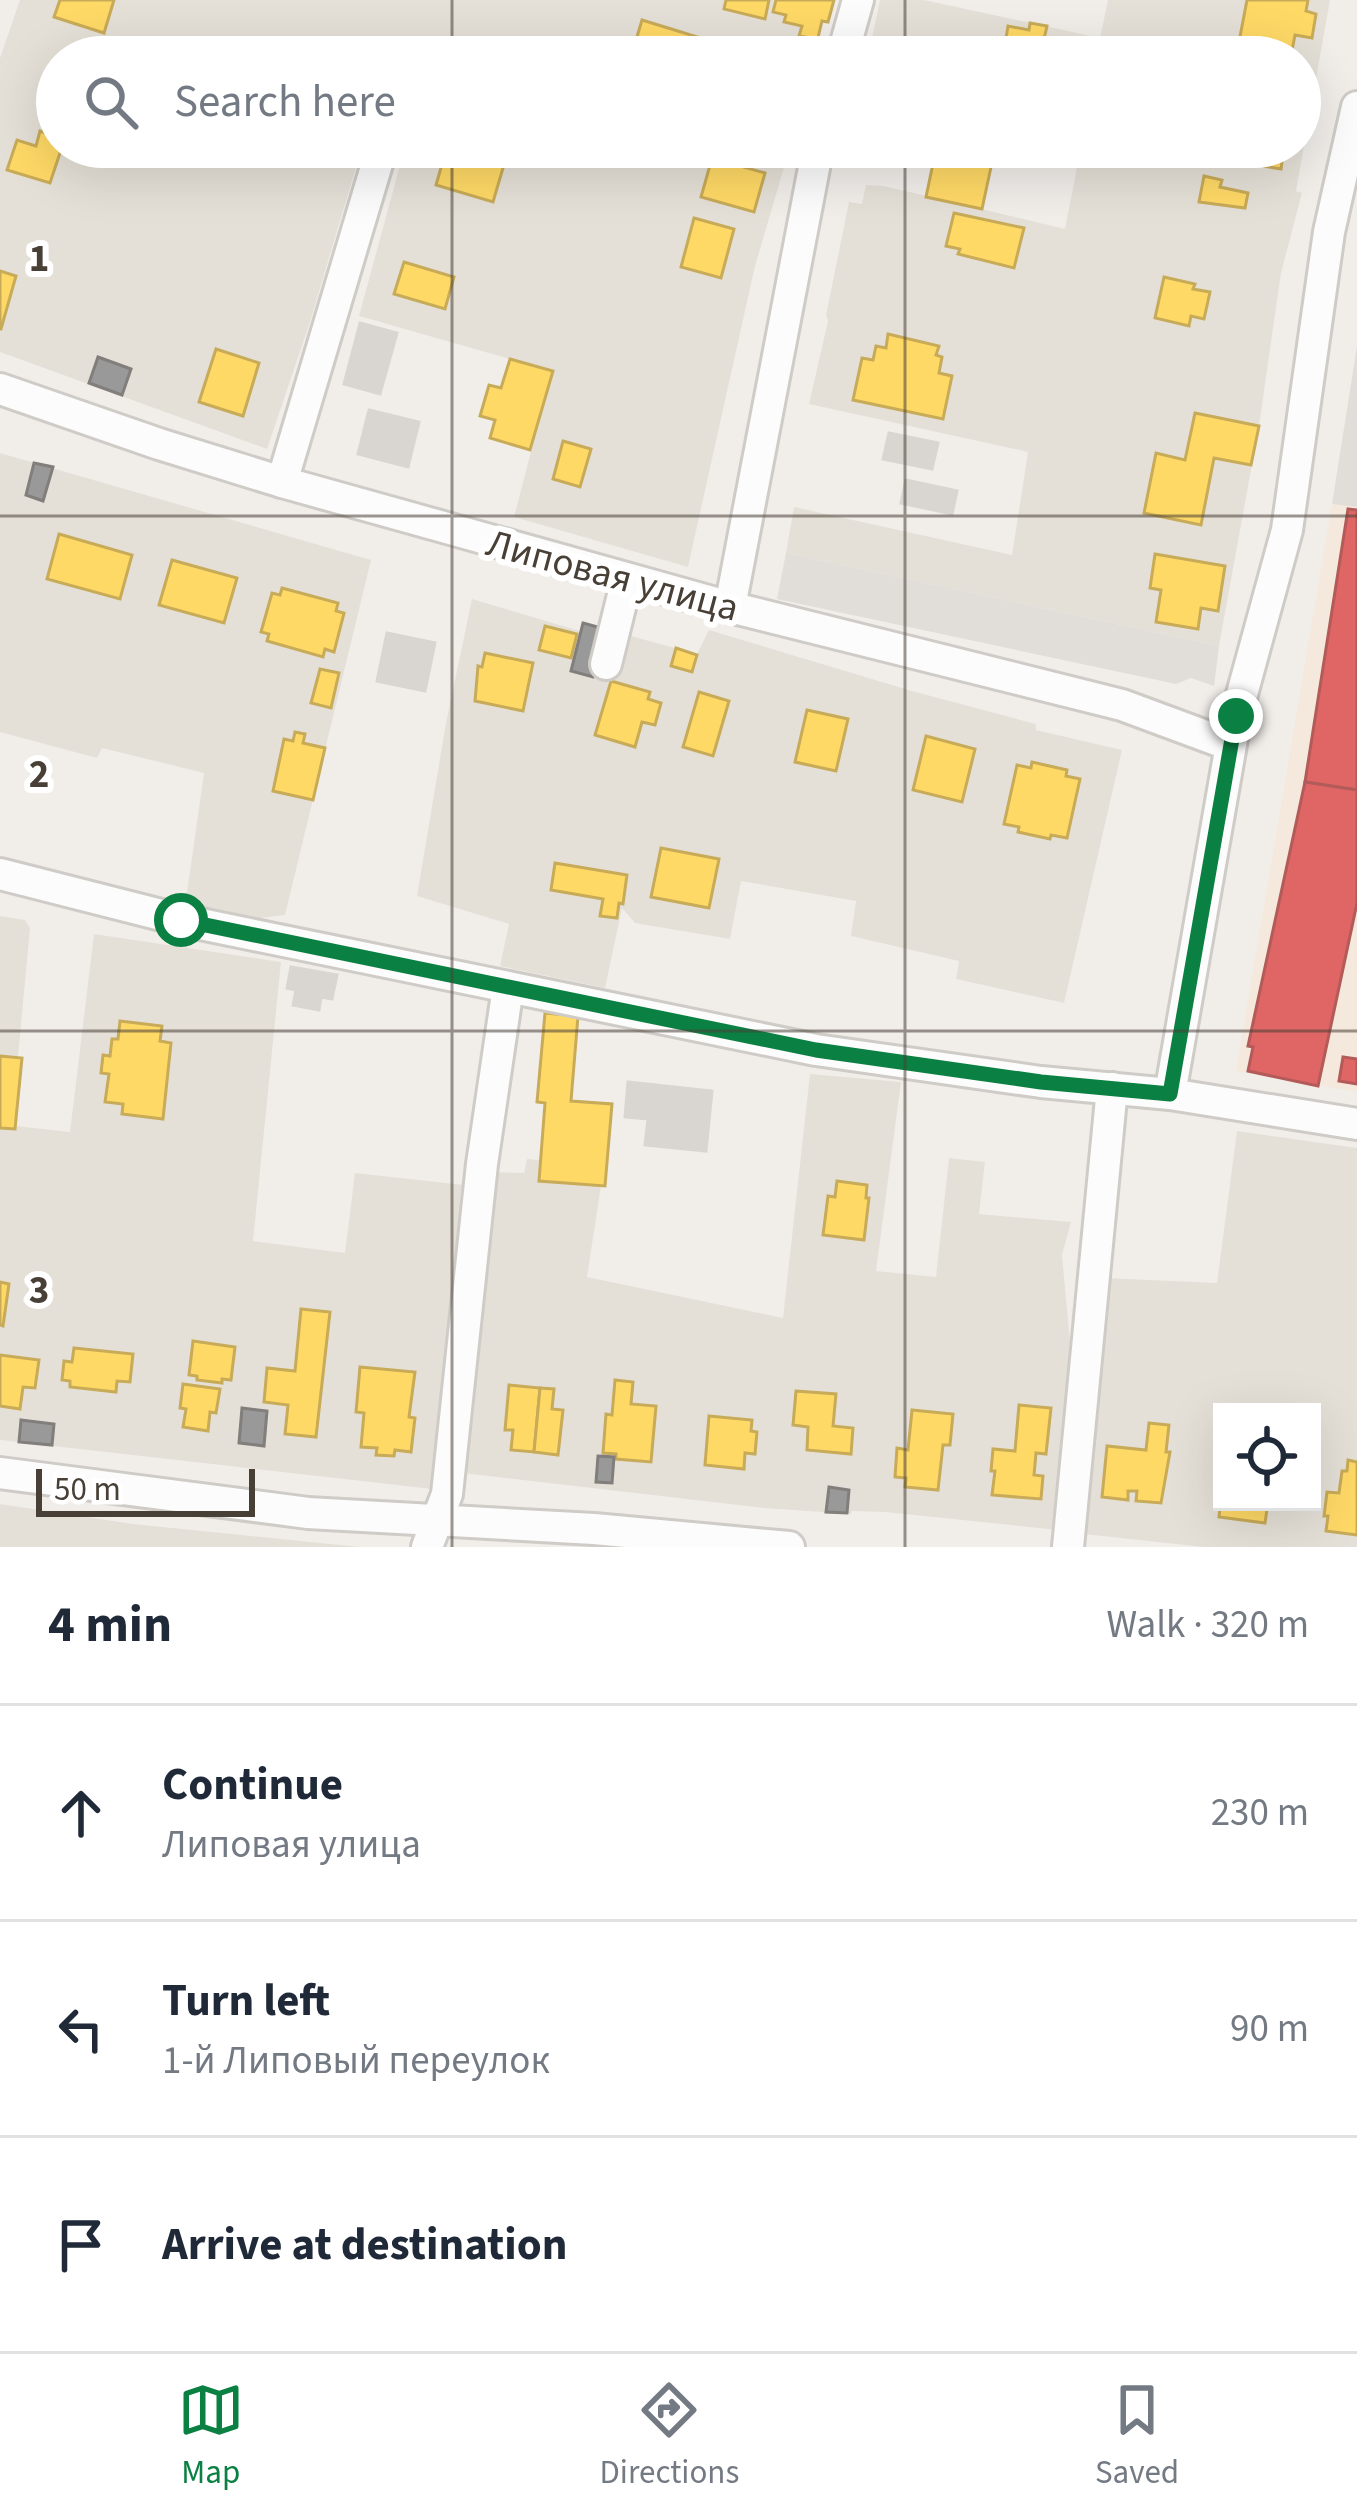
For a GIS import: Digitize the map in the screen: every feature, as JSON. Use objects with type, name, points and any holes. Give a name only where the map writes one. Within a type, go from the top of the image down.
[{"type":"street","points":[[848,36],[859,0]]},
{"type":"street","points":[[1170,1094],[1236,716],[1287,530],[1329,232],[1357,107]]},
{"type":"street","points":[[282,482],[376,168]]},
{"type":"street","points":[[730,607],[814,168]]},
{"type":"street","name":"Липовая улица","points":[[0,388],[282,482],[730,607],[1122,705],[1231,745]]},
{"type":"street","points":[[606,664],[627,578]]},
{"type":"street","points":[[0,874],[181,920],[816,1050],[1041,1082],[1170,1094],[1357,1124]]},
{"type":"street","points":[[432,1534],[447,1494],[482,1164],[508,987]]},
{"type":"street","points":[[1068,1547],[1112,1088]]},
{"type":"street","points":[[0,1472],[432,1534],[594,1529],[789,1547]]},
{"type":"shaded area","points":[[20,0],[834,0],[818,36],[36,36],[36,168],[356,168],[267,449],[0,352],[0,58]]},
{"type":"shaded area","points":[[880,0],[924,0],[1091,36],[872,36]]},
{"type":"shaded area","points":[[1108,0],[1330,0],[1321,51],[1321,36],[1100,36]]},
{"type":"shaded area","points":[[399,168],[784,168],[755,266],[688,567],[514,517],[552,371],[359,316]]},
{"type":"shaded area","points":[[1077,168],[1300,168],[1296,191],[1302,193],[1281,273],[1219,646],[786,553],[794,507],[1012,555],[1028,452],[809,404],[849,202],[862,204],[866,185],[884,186],[1065,229]]},
{"type":"shaded area","points":[[1357,346],[1357,507],[1332,504]]},
{"type":"shaded area","points":[[0,453],[371,560],[285,915],[244,920],[185,907],[204,773],[102,748],[97,758],[0,732]]},
{"type":"shaded area","points":[[1332,504],[1357,507],[1357,1092],[1236,1071]]},
{"type":"shaded area","points":[[786,553],[1219,646],[1214,686],[1191,678],[1176,684],[777,599]]},
{"type":"shaded area","points":[[472,599],[580,631],[583,623],[697,654],[709,630],[1036,724],[1036,730],[1122,750],[1064,1003],[956,979],[959,961],[851,936],[856,901],[741,881],[730,939],[635,923],[622,908],[605,988],[500,966],[509,924],[417,896]]},
{"type":"shaded area","points":[[0,916],[25,920],[30,928],[16,1126],[70,1132],[94,934],[281,962],[253,1241],[345,1253],[355,1173],[473,1186],[432,1489],[0,1440]]},
{"type":"shaded area","points":[[810,1074],[901,1082],[876,1271],[936,1277],[949,1158],[985,1162],[979,1214],[1071,1222],[1062,1255],[1072,1364],[1058,1530],[885,1512],[764,1508],[462,1473],[489,1172],[524,1173],[527,1159],[540,1160],[539,1181],[601,1186],[587,1277],[783,1318]]},
{"type":"shaded area","points":[[1237,1131],[1357,1148],[1357,1547],[1203,1547],[1084,1534],[1105,1278],[1217,1283]]},
{"type":"shaded area","points":[[0,1504],[133,1524],[360,1547],[0,1547]]},
{"type":"building: Homes","points":[[60,0],[114,0],[104,33],[54,17]]},
{"type":"building: Homes","points":[[726,0],[769,0],[765,19],[724,9]]},
{"type":"building: Homes","points":[[776,0],[834,0],[818,36],[799,36],[802,26],[784,22],[786,15],[773,12]]},
{"type":"building: Homes","points":[[1247,0],[1308,0],[1306,11],[1316,14],[1312,36],[1240,36]]},
{"type":"building: Homes","points":[[642,20],[694,36],[637,36]]},
{"type":"building: Homes","points":[[1030,23],[1047,26],[1045,36],[1006,36],[1008,26],[1029,30]]},
{"type":"building: Homes","points":[[17,140],[36,146],[36,168],[55,168],[50,183],[7,170]]},
{"type":"building: Homes","points":[[441,168],[503,168],[493,202],[436,185]]},
{"type":"building: Homes","points":[[709,168],[765,173],[754,212],[701,197]]},
{"type":"building: Homes","points":[[932,168],[991,168],[982,209],[926,197]]},
{"type":"building: Homes","points":[[1204,176],[1222,180],[1220,187],[1248,193],[1245,208],[1199,202]]},
{"type":"building: Homes","points":[[954,213],[1024,228],[1014,268],[958,254],[960,249],[946,246]]},
{"type":"building: Homes","points":[[694,218],[734,229],[721,278],[681,267]]},
{"type":"building: Homes","points":[[404,262],[454,277],[445,309],[394,294]]},
{"type":"building: Homes","points":[[0,271],[16,276],[1,329],[0,329]]},
{"type":"building: Homes","points":[[1164,277],[1210,292],[1204,319],[1191,316],[1189,326],[1155,318]]},
{"type":"building: Homes","points":[[888,334],[939,346],[939,373],[952,376],[943,419],[853,400],[862,358],[873,360],[876,346],[886,348]]},
{"type":"building: Homes","points":[[216,349],[259,363],[243,416],[199,402]]},
{"type":"building: Homes","points":[[510,359],[553,371],[530,450],[490,438],[495,420],[480,416],[489,385],[501,388]]},
{"type":"building: Homes","points":[[1195,413],[1259,426],[1251,465],[1214,458],[1201,525],[1144,513],[1156,453],[1185,460]]},
{"type":"building: Homes","points":[[563,441],[591,449],[580,487],[553,479]]},
{"type":"building: Homes","points":[[59,534],[132,555],[120,599],[47,579]]},
{"type":"building: Homes","points":[[1155,554],[1225,566],[1218,611],[1201,608],[1198,629],[1156,622],[1161,590],[1150,588]]},
{"type":"building: Homes","points":[[172,560],[237,578],[224,623],[159,605]]},
{"type":"building: Homes","points":[[282,588],[338,603],[336,611],[344,613],[334,652],[325,649],[323,657],[267,641],[269,634],[261,632],[272,593],[280,595]]},
{"type":"building: Homes","points":[[545,626],[577,634],[571,658],[539,650]]},
{"type":"building: Homes","points":[[676,648],[697,655],[692,672],[671,666]]},
{"type":"building: Homes","points":[[485,653],[533,663],[523,711],[475,701],[478,666],[482,667]]},
{"type":"building: Homes","points":[[320,669],[339,673],[331,708],[311,703]]},
{"type":"building: Homes","points":[[611,681],[650,692],[648,699],[661,703],[655,725],[642,722],[635,747],[595,735]]},
{"type":"building: Homes","points":[[699,692],[729,701],[713,756],[683,747]]},
{"type":"building: Homes","points":[[807,710],[848,719],[836,771],[795,762]]},
{"type":"building: Homes","points":[[295,732],[305,734],[303,743],[325,748],[313,800],[273,791],[284,739],[293,741]]},
{"type":"building: Homes","points":[[926,736],[975,749],[962,802],[913,790]]},
{"type":"building: Homes","points":[[1032,762],[1067,770],[1066,776],[1080,779],[1067,838],[1018,832],[1019,827],[1004,824],[1017,765],[1031,768]]},
{"type":"building: Homes","points":[[661,848],[719,859],[709,908],[651,897]]},
{"type":"building: Homes","points":[[555,863],[627,875],[617,918],[600,916],[603,899],[551,890]]},
{"type":"building: Homes","points":[[545,1013],[578,1016],[571,1101],[612,1104],[605,1186],[539,1181],[545,1103],[537,1102]]},
{"type":"building: Homes","points":[[120,1021],[162,1026],[160,1041],[171,1043],[163,1119],[122,1114],[123,1104],[105,1102],[109,1074],[101,1073],[103,1055],[110,1056]]},
{"type":"building: Homes","points":[[0,1056],[22,1058],[15,1129],[0,1128]]},
{"type":"building: Homes","points":[[837,1181],[867,1185],[864,1240],[823,1235],[828,1196],[835,1197]]},
{"type":"building: Homes","points":[[0,1282],[9,1284],[3,1326],[0,1325]]},
{"type":"building: Homes","points":[[301,1309],[330,1312],[316,1437],[285,1434],[288,1405],[264,1402],[267,1368],[295,1371]]},
{"type":"building: Homes","points":[[193,1341],[235,1347],[231,1380],[222,1379],[222,1383],[189,1375]]},
{"type":"building: Homes","points":[[74,1348],[133,1354],[130,1382],[117,1381],[116,1392],[70,1387],[70,1381],[62,1380],[64,1361],[72,1362]]},
{"type":"building: Homes","points":[[0,1355],[39,1360],[35,1388],[23,1387],[20,1409],[0,1406]]},
{"type":"building: Homes","points":[[360,1367],[415,1372],[409,1417],[415,1418],[411,1452],[376,1455],[377,1448],[361,1447],[364,1413],[356,1412]]},
{"type":"building: Homes","points":[[615,1380],[633,1382],[631,1404],[656,1406],[651,1462],[603,1453]]},
{"type":"building: Homes","points":[[183,1384],[220,1389],[208,1431],[183,1427]]},
{"type":"building: Homes","points":[[509,1385],[540,1388],[534,1452],[511,1450],[513,1430],[505,1430]]},
{"type":"building: Homes","points":[[540,1388],[554,1389],[552,1409],[563,1410],[558,1455],[534,1452]]},
{"type":"building: Homes","points":[[796,1391],[836,1394],[833,1426],[853,1428],[851,1454],[807,1450],[808,1427],[793,1425]]},
{"type":"building: Homes","points":[[1019,1405],[1051,1408],[1046,1454],[1036,1453],[1034,1475],[1043,1476],[1041,1499],[992,1495],[993,1449],[1015,1451]]},
{"type":"building: Homes","points":[[912,1410],[953,1414],[950,1445],[943,1445],[938,1490],[905,1487],[906,1478],[895,1477],[897,1448],[908,1450]]},
{"type":"building: Homes","points":[[709,1416],[752,1420],[751,1431],[757,1432],[755,1454],[745,1453],[744,1469],[705,1465]]},
{"type":"building: Homes","points":[[1149,1423],[1169,1425],[1166,1452],[1170,1452],[1161,1503],[1136,1501],[1137,1491],[1128,1491],[1128,1500],[1102,1497],[1107,1446],[1146,1450]]},
{"type":"building: Homes","points":[[1348,1460],[1357,1462],[1357,1535],[1326,1531],[1328,1516],[1324,1516],[1327,1492],[1339,1493]]},
{"type":"building: Homes","points":[[1220,1511],[1267,1511],[1265,1523],[1219,1517]]},
{"type":"building: Shops","points":[[1348,509],[1357,510],[1357,790],[1305,782]]},
{"type":"building: Shops","points":[[1305,782],[1357,790],[1357,903],[1318,1086],[1248,1071],[1253,1047],[1248,1046]]},
{"type":"building: Shops","points":[[1343,1057],[1357,1059],[1357,1084],[1339,1081]]},
{"type":"building: Industry","points":[[98,357],[131,369],[122,395],[89,383]]},
{"type":"building: Industry","points":[[34,463],[53,467],[43,501],[26,495]]},
{"type":"building: Industry","points":[[583,623],[605,629],[593,677],[571,671]]},
{"type":"building: Industry","points":[[242,1408],[267,1411],[264,1446],[239,1443]]},
{"type":"building: Industry","points":[[21,1420],[54,1424],[52,1445],[19,1442]]},
{"type":"building: Industry","points":[[598,1456],[614,1457],[612,1483],[596,1482]]},
{"type":"building: Industry","points":[[829,1487],[849,1490],[847,1513],[826,1512]]},
{"type":"building: Other","points":[[360,323],[397,333],[380,394],[344,384]]},
{"type":"building: Other","points":[[369,410],[419,422],[408,467],[358,454]]},
{"type":"building: Other","points":[[889,433],[938,443],[932,469],[883,459]]},
{"type":"building: Other","points":[[906,480],[957,491],[952,514],[901,503]]},
{"type":"building: Other","points":[[387,633],[435,643],[425,691],[377,681]]},
{"type":"building: Other","points":[[291,967],[337,975],[332,999],[321,997],[319,1010],[293,1005],[296,990],[287,988]]},
{"type":"building: Other","points":[[628,1082],[712,1091],[706,1151],[645,1145],[648,1119],[625,1117]]},
{"type":"route","points":[[181,920],[816,1050],[1041,1082],[1170,1094],[1236,716]]}]
